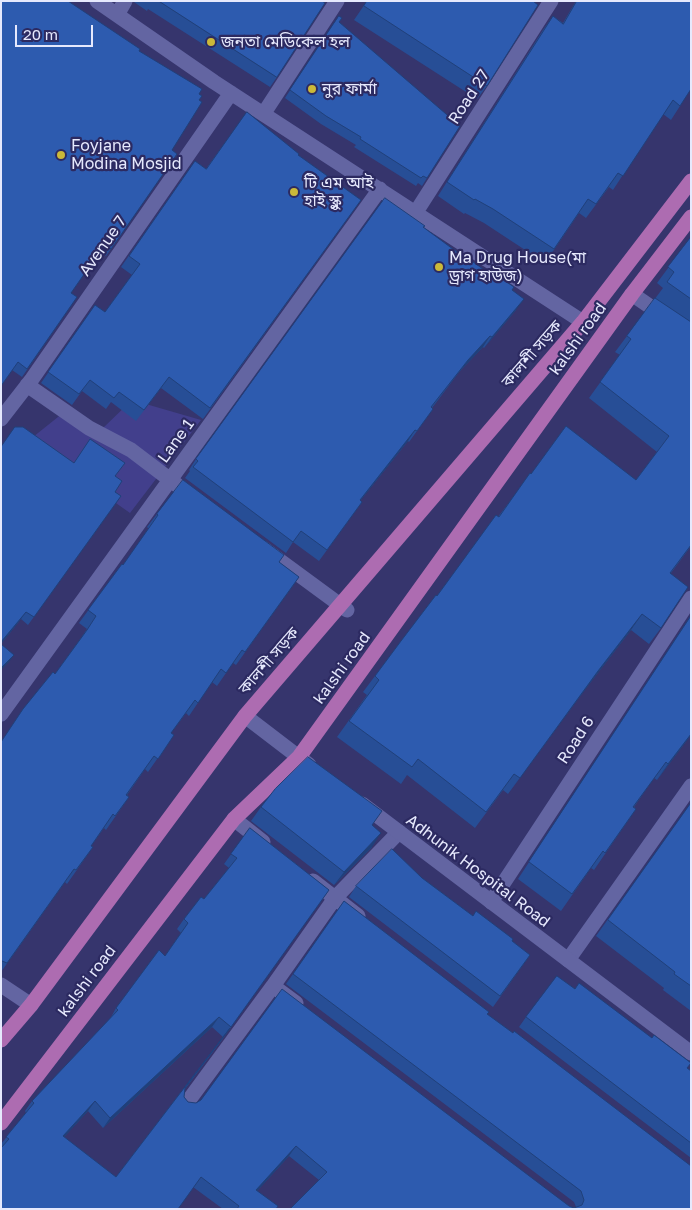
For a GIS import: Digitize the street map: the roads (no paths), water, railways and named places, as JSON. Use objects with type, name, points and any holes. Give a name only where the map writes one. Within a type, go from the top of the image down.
[{"type":"main road","name":"কালশী সড়ক","points":[[1,1040],[31,1005],[245,716],[583,322],[691,181]]},
{"type":"main road","name":"kalshi road","points":[[1,1123],[234,818],[299,757],[632,294],[691,217]]},
{"type":"street","points":[[97,1],[231,93],[583,322]]},
{"type":"street","points":[[116,15],[125,1]]},
{"type":"street","points":[[264,113],[337,1]]},
{"type":"street","name":"Road 27","points":[[416,212],[551,1]]},
{"type":"street","name":"Avenue 7","points":[[1,419],[27,385],[231,93]]},
{"type":"street","name":"Lane 1","points":[[1,714],[380,189]]},
{"type":"street","points":[[632,294],[691,335]]},
{"type":"street","points":[[27,385],[89,428],[131,450],[192,495]]},
{"type":"street","points":[[255,542],[347,610]]},
{"type":"street","name":"Road 6","points":[[491,902],[691,598]]},
{"type":"street","points":[[245,716],[322,775]]},
{"type":"street","points":[[568,960],[691,786]]},
{"type":"street","name":"Adhunik Hospital Road","points":[[353,798],[691,1053]]},
{"type":"street","points":[[234,818],[272,849]]},
{"type":"street","points":[[186,1104],[335,898],[399,832]]},
{"type":"street","points":[[304,874],[366,922]]},
{"type":"street","points":[[1,985],[31,1005]]},
{"type":"street","points":[[273,986],[305,1010]]},
{"type":"place","name":"জনতা মেডিকেল হল","points":[[211,42]]},
{"type":"place","name":"নুর ফার্মা","points":[[312,89]]},
{"type":"place","name":"Foyjane Modina Mosjid","points":[[61,155]]},
{"type":"place","name":"টি এম আই হাই স্কুল","points":[[294,192]]},
{"type":"place","name":"Ma Drug House(মা ড্রাগ হাউজ)","points":[[439,267]]}]
